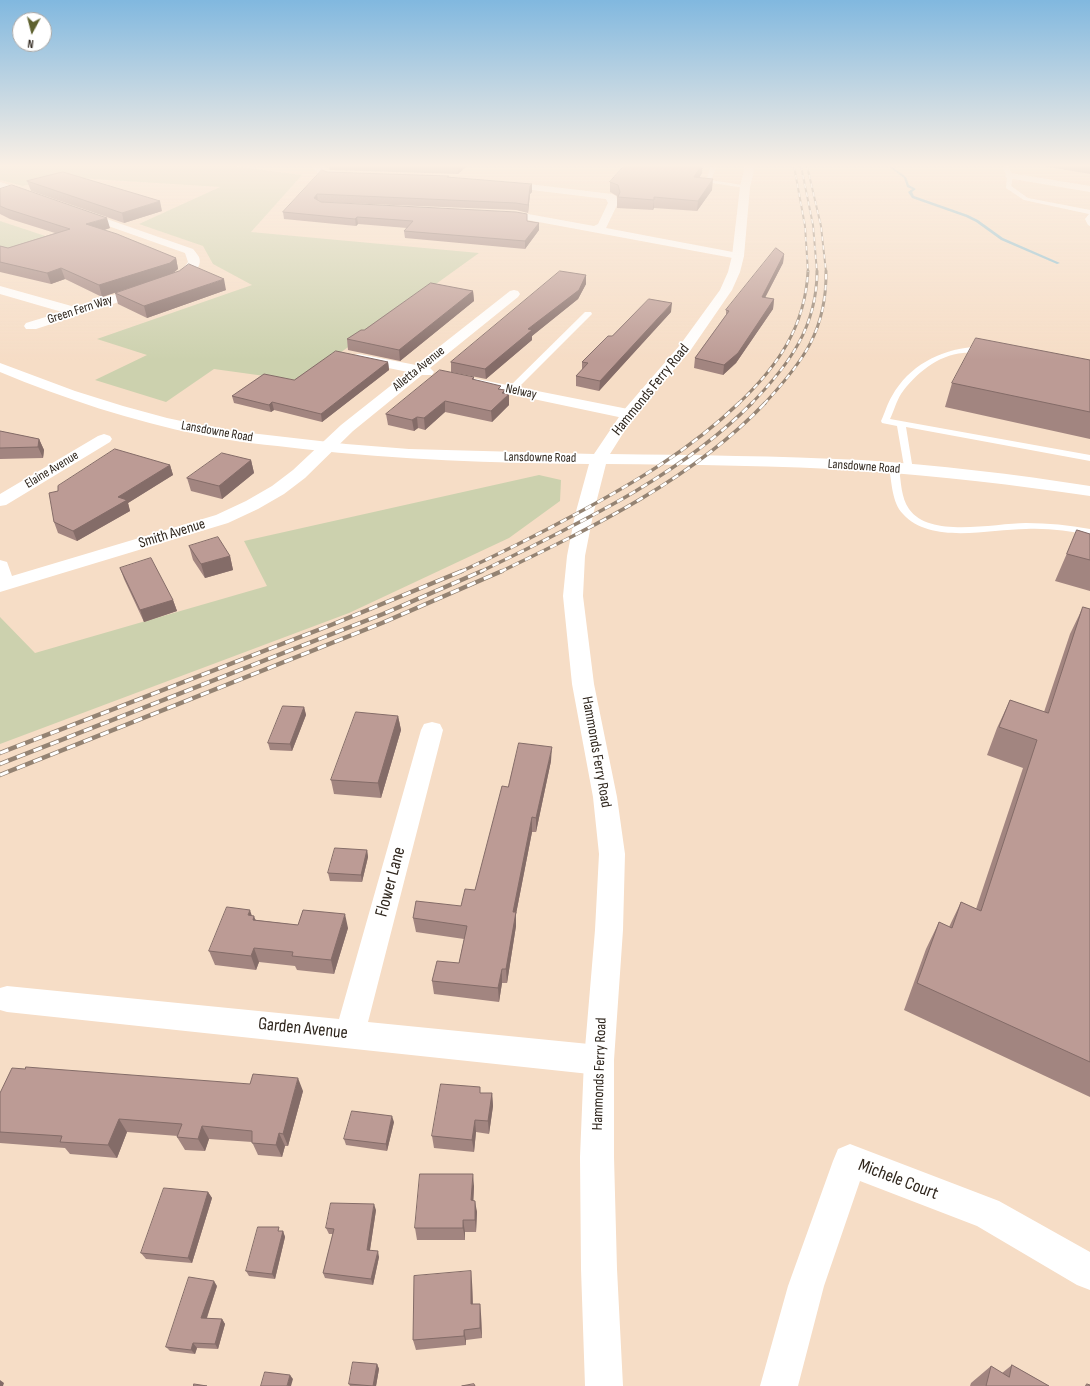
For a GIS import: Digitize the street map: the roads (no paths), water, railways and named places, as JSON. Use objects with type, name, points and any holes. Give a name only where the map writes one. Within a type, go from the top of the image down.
[{"type":"street","name":"Green Fern Way","points":[[31,326],[177,278],[192,267],[194,256],[189,251],[133,231]]},
{"type":"street","points":[[605,231],[738,256]]},
{"type":"street","name":"Hammonds Ferry Road","points":[[604,1386],[598,1253],[597,1157],[599,1060],[612,854],[605,797],[583,684],[573,596],[576,556],[590,488],[599,460],[628,414],[685,348],[726,290],[734,272],[738,256],[741,231]]},
{"type":"street","points":[[0,290],[77,312]]},
{"type":"street","name":"Alletta Avenue","points":[[327,448],[347,428],[514,294]]},
{"type":"street","points":[[344,355],[441,375]]},
{"type":"street","name":"Lansdowne Road","points":[[0,367],[44,386],[89,402],[144,417],[235,436],[327,448],[405,454],[599,460],[785,462],[901,469],[1031,482],[1090,491]]},
{"type":"street","name":"Nelway","points":[[457,378],[628,414]]},
{"type":"street","name":"Elaine Avenue","points":[[0,501],[104,439]]},
{"type":"street","name":"Smith Avenue","points":[[3,586],[222,519],[252,505],[278,490],[299,474],[327,448]]},
{"type":"street","points":[[0,566],[3,586]]},
{"type":"street","name":"Flower Lane","points":[[350,1034],[432,730]]},
{"type":"street","name":"Garden Avenue","points":[[8,999],[599,1060]]},
{"type":"street","name":"Michele Court","points":[[779,1386],[806,1286],[850,1161],[987,1214],[1090,1272]]},
{"type":"lane","points":[[511,390],[588,314]]},
{"type":"lane","points":[[992,351],[976,349],[958,350],[940,356],[920,368],[899,391],[885,421],[1090,458]]},
{"type":"lane","points":[[901,424],[901,502],[907,512],[925,524],[941,529],[955,530],[1018,526],[1047,526],[1090,532]]},
{"type":"waterway","points":[[990,231],[1002,239],[1058,263]]},
{"type":"railway","points":[[805,231],[808,271]]},
{"type":"railway","points":[[813,231],[817,272]]},
{"type":"railway","points":[[822,231],[826,272]]},
{"type":"railway","points":[[739,403],[765,375],[787,344],[795,328],[801,310],[806,291],[808,271]]},
{"type":"railway","points":[[751,403],[789,360],[798,344],[812,310],[816,291],[817,272]]},
{"type":"railway","points":[[764,404],[790,374],[810,344],[822,311],[826,272]]},
{"type":"railway","points":[[460,572],[546,530],[640,478],[661,465],[701,436],[739,403]]},
{"type":"railway","points":[[480,572],[587,518],[658,477],[691,455],[723,430],[751,403]]},
{"type":"railway","points":[[500,572],[606,519],[674,478],[737,430],[764,404]]},
{"type":"railway","points":[[0,753],[331,625],[462,571]]},
{"type":"railway","points":[[0,764],[383,614],[482,571]]},
{"type":"railway","points":[[0,775],[382,623],[502,571]]}]
